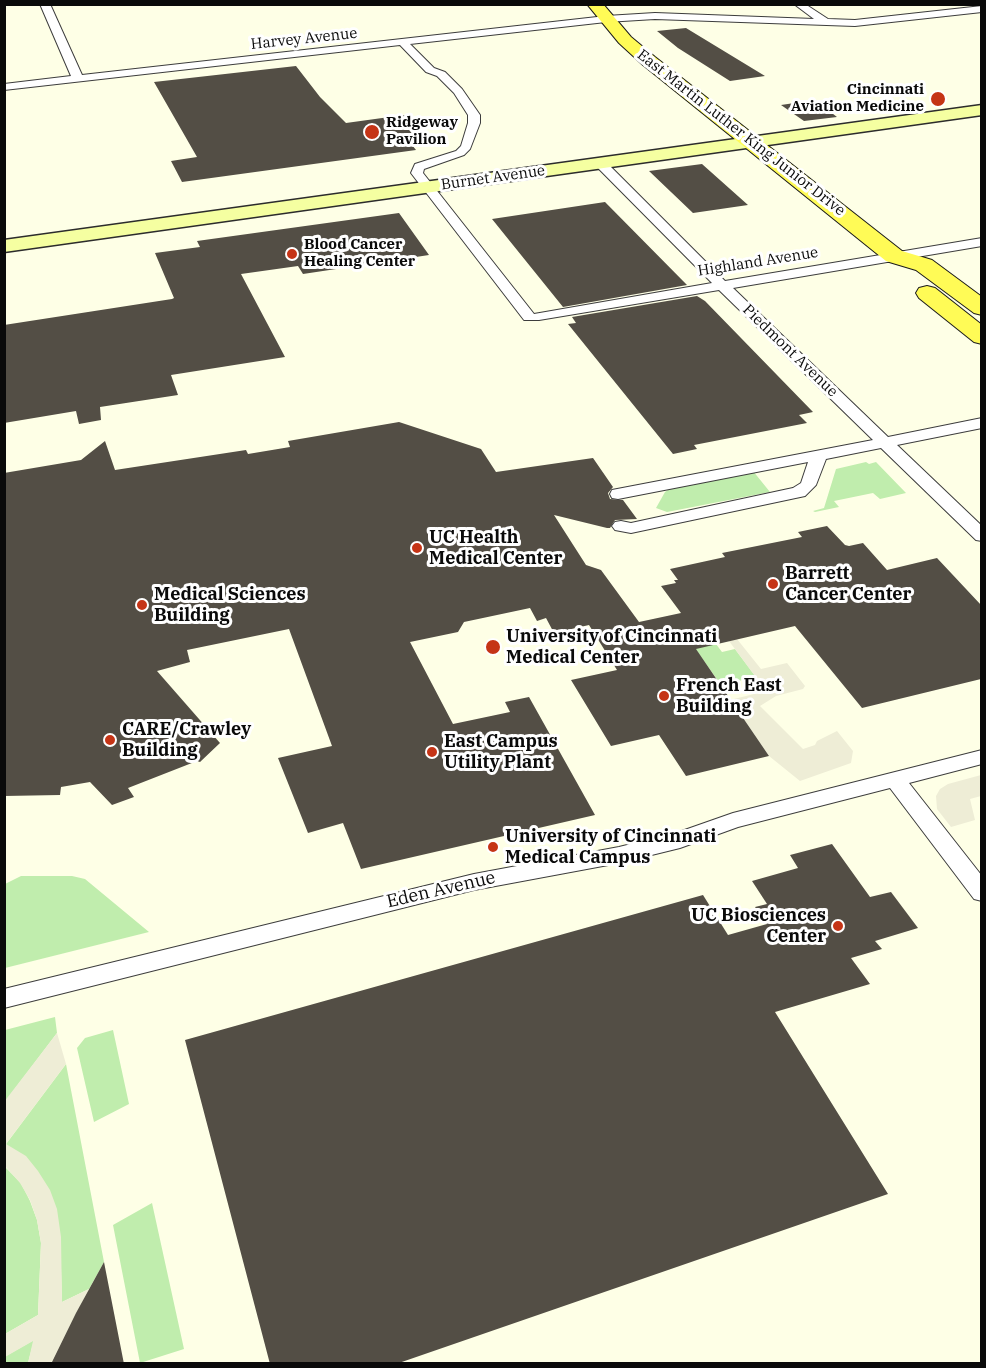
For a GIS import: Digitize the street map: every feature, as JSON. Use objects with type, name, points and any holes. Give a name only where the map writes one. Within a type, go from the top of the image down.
[{"type":"main road","name":"East Martin Luther King Junior Drive","points":[[600,12],[643,55],[894,256],[924,265],[981,308]]},
{"type":"main road","name":"East Martin Luther King Junior Drive","points":[[894,256],[897,270],[981,337]]},
{"type":"street","points":[[45,4],[78,79]]},
{"type":"street","points":[[798,4],[827,23]]},
{"type":"street","points":[[925,4],[941,14]]},
{"type":"street","name":"Harvey Avenue","points":[[4,87],[416,41],[600,12],[827,23],[882,21],[981,9]]},
{"type":"street","points":[[416,41],[442,70],[441,74]]},
{"type":"street","points":[[402,42],[430,70],[441,74],[472,109],[474,123],[466,147],[460,153],[432,161],[416,170],[427,187]]},
{"type":"street","name":"Burnet Avenue","points":[[4,246],[981,111]]},
{"type":"street","name":"Piedmont Avenue","points":[[600,163],[720,284],[981,536]]},
{"type":"street","name":"Highland Avenue","points":[[427,187],[481,255],[534,316],[981,242]]},
{"type":"street","points":[[618,494],[981,423]]},
{"type":"street","points":[[621,526],[631,528],[799,492],[808,485],[819,455]]},
{"type":"street","name":"Eden Avenue","points":[[4,999],[474,882],[620,855],[680,840],[733,821],[981,757]]},
{"type":"street","points":[[894,778],[981,893]]},
{"type":"green space","points":[[866,462],[869,464],[876,462],[906,493],[880,499],[873,493],[834,501],[839,507],[813,511],[824,508],[836,469]]},
{"type":"green space","points":[[753,471],[770,492],[667,512],[656,508],[669,489]]},
{"type":"green space","points":[[713,640],[722,652],[735,649],[756,677],[721,685],[692,644]]},
{"type":"green space","points":[[21,876],[72,876],[85,879],[149,932],[5,968],[5,884]]},
{"type":"green space","points":[[55,1017],[57,1033],[5,1102],[5,1030]]},
{"type":"green space","points":[[113,1030],[129,1104],[94,1122],[77,1048],[85,1038]]},
{"type":"green space","points":[[66,1064],[104,1262],[89,1289],[62,1302],[61,1268],[6,1144]]},
{"type":"green space","points":[[4,1166],[21,1183],[30,1201],[37,1220],[41,1243],[38,1315],[5,1334]]},
{"type":"green space","points":[[152,1203],[184,1349],[140,1363],[113,1225]]},
{"type":"green space","points":[[34,1340],[28,1363],[5,1363],[4,1357]]},
{"type":"shaded area","points":[[737,639],[761,669],[787,663],[805,686],[803,689],[776,696],[760,706],[803,749],[815,745],[817,741],[837,731],[853,751],[851,763],[800,781],[769,756],[730,700],[766,691],[729,641]]},
{"type":"shaded area","points":[[981,775],[981,796],[970,799],[975,820],[951,827],[937,809],[936,796],[940,789],[948,784]]},
{"type":"shaded area","points":[[57,1033],[66,1064],[6,1144],[26,1156],[38,1171],[50,1190],[57,1209],[61,1237],[62,1302],[89,1289],[51,1363],[28,1363],[33,1341],[5,1357],[5,1334],[38,1315],[41,1243],[37,1220],[30,1200],[20,1183],[5,1166],[4,1102]]},
{"type":"building","points":[[686,28],[765,76],[730,81],[678,48],[657,31]]},
{"type":"building","points":[[296,66],[320,97],[346,123],[404,115],[420,133],[404,135],[416,150],[182,182],[171,161],[197,157],[154,82]]},
{"type":"building","points":[[815,100],[837,117],[804,121],[781,105]]},
{"type":"building","points":[[702,164],[748,205],[693,213],[649,171]]},
{"type":"building","points":[[605,202],[687,285],[563,307],[492,219]]},
{"type":"building","points":[[399,213],[429,255],[303,274],[298,266],[241,274],[285,357],[171,375],[178,395],[100,407],[101,420],[79,424],[76,411],[4,423],[4,325],[172,299],[174,298],[155,253],[200,247],[197,241]]},
{"type":"building","points":[[697,296],[705,301],[813,412],[799,415],[807,423],[694,445],[697,449],[673,454],[568,324],[576,323],[572,317]]},
{"type":"building","points":[[399,422],[481,449],[496,472],[593,458],[613,487],[608,493],[610,499],[623,500],[637,519],[615,520],[610,528],[607,528],[554,515],[586,565],[601,570],[639,622],[681,613],[661,586],[676,583],[674,580],[678,580],[670,569],[725,557],[722,553],[802,537],[798,532],[827,526],[845,545],[863,543],[887,570],[937,558],[981,605],[981,679],[862,708],[795,626],[696,649],[769,756],[686,776],[659,735],[611,746],[571,680],[617,670],[589,625],[554,633],[546,618],[537,621],[530,608],[464,622],[458,632],[410,642],[453,724],[510,712],[505,702],[529,697],[595,815],[361,869],[343,823],[308,833],[278,758],[332,746],[289,629],[187,650],[190,662],[157,671],[220,743],[200,762],[197,761],[128,788],[134,797],[112,805],[90,782],[61,787],[60,795],[4,796],[4,473],[81,460],[105,441],[115,470],[246,450],[248,454],[290,447],[288,441]]},
{"type":"building","points":[[832,844],[870,897],[891,892],[918,928],[875,941],[882,949],[851,958],[870,984],[775,1012],[888,1194],[396,1364],[270,1364],[185,1040],[703,895],[728,935],[767,924],[755,907],[767,904],[752,881],[798,868],[790,855]]},
{"type":"building","points":[[104,1262],[124,1364],[51,1364],[76,1313]]},
{"type":"place","name":"Cincinnati Aviation Medicine","points":[[938,99]]},
{"type":"place","name":"Ridgeway Pavilion","points":[[372,132]]},
{"type":"place","name":"Blood Cancer Healing Center","points":[[292,254]]},
{"type":"place","name":"UC Health Medical Center","points":[[417,548]]},
{"type":"place","name":"Barrett Cancer Center","points":[[773,584]]},
{"type":"place","name":"Medical Sciences Building","points":[[142,605]]},
{"type":"place","name":"University of Cincinnati Medical Center","points":[[493,647]]},
{"type":"place","name":"French East Building","points":[[664,696]]},
{"type":"place","name":"CARE/Crawley Building","points":[[110,740]]},
{"type":"place","name":"East Campus Utility Plant","points":[[432,752]]},
{"type":"place","name":"University of Cincinnati Medical Campus","points":[[493,847]]},
{"type":"place","name":"UC Biosciences Center","points":[[838,926]]}]
